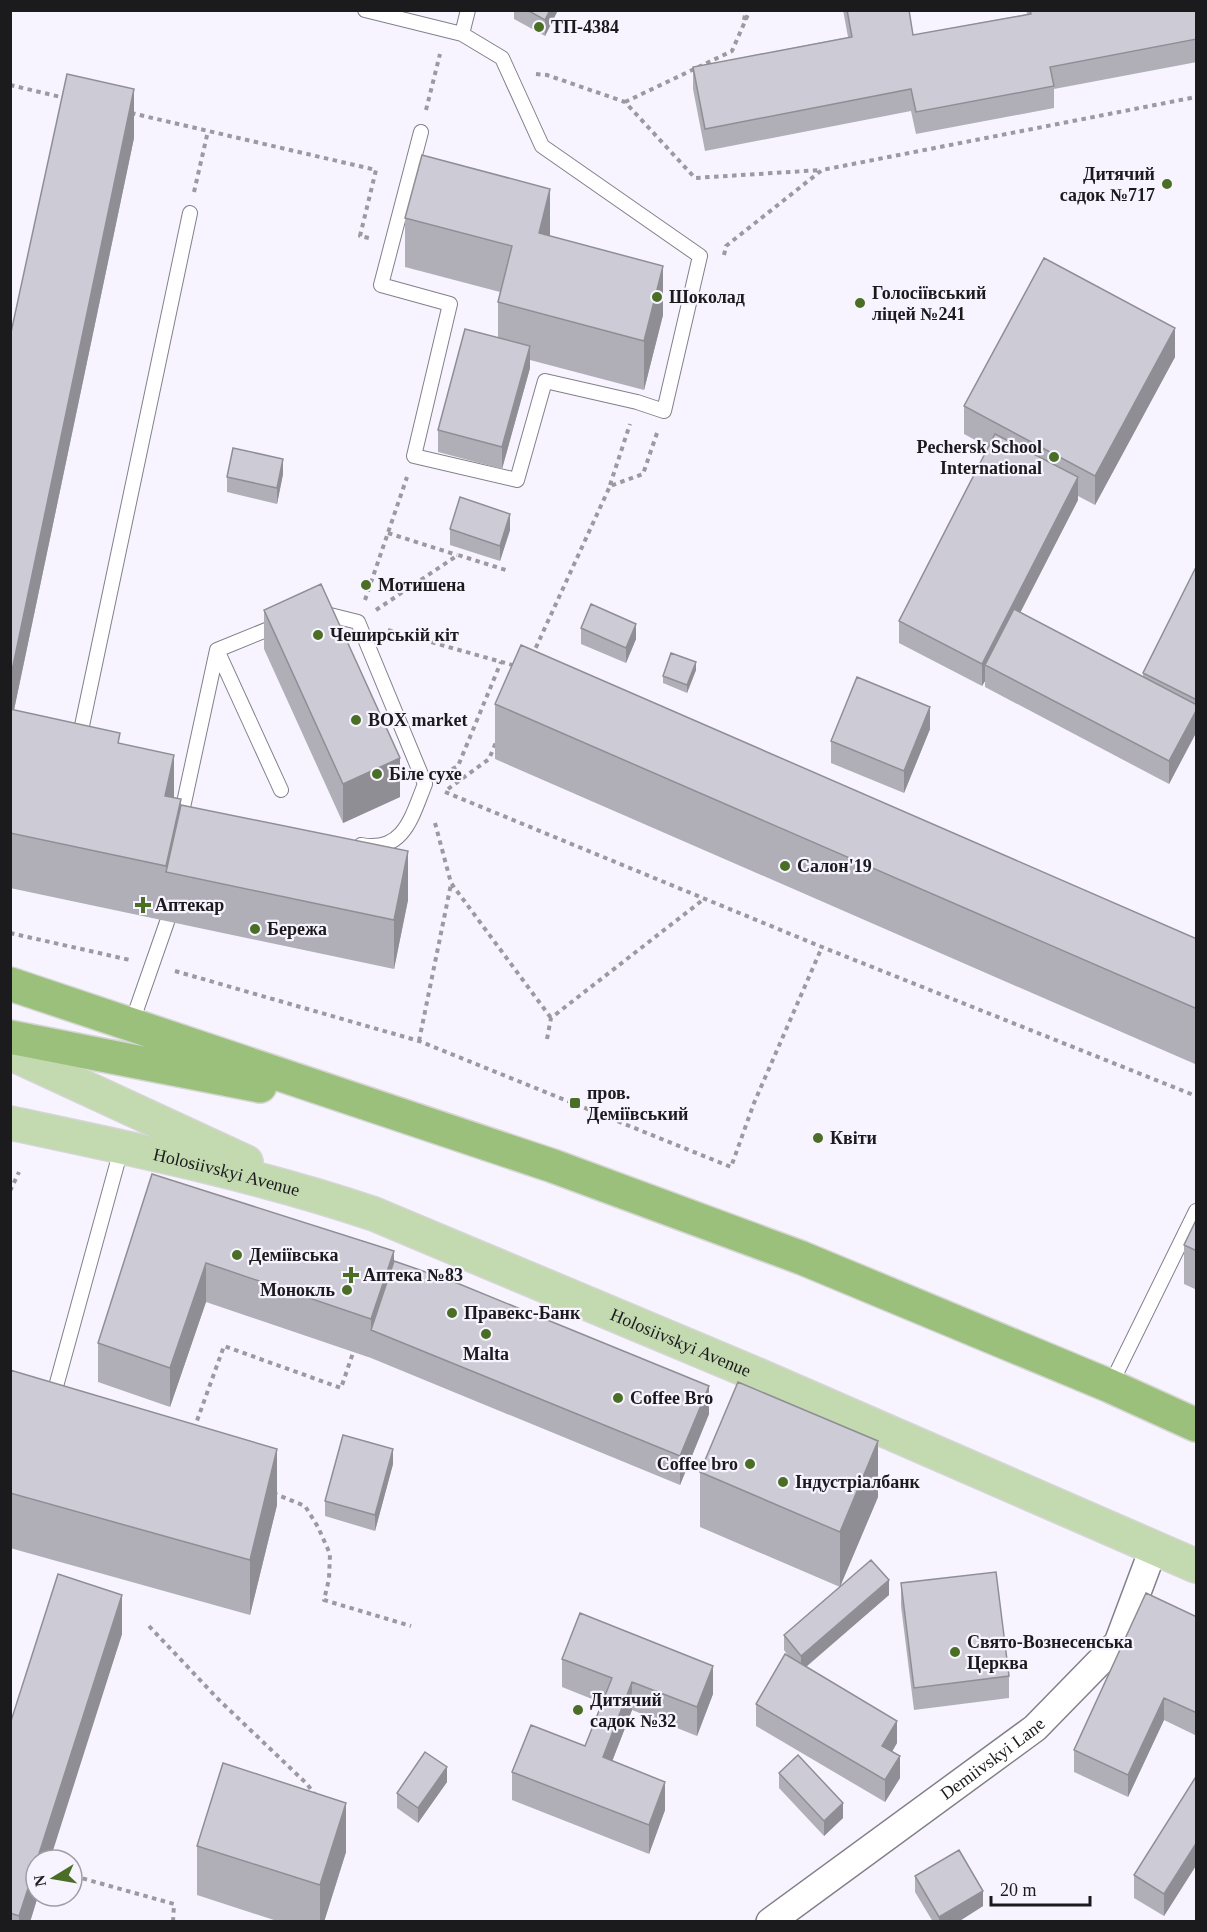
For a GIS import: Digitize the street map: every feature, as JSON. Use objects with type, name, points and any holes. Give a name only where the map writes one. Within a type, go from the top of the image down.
[{"type":"highway","points":[[12,984],[553,1166],[802,1258],[1110,1386],[1197,1425]]},
{"type":"highway","points":[[10,1037],[397,1113]]},
{"type":"main road","points":[[10,1053],[317,1195]]},
{"type":"main road","name":"Holosiivskyi Avenue","points":[[10,1123],[122,1146],[317,1195],[374,1214],[605,1310],[1197,1566]]},
{"type":"street","name":"Demiivskyi Lane","points":[[770,1922],[1035,1728],[1118,1642],[1154,1546]]},
{"type":"lane","points":[[365,10],[462,34],[502,58],[542,146],[700,256],[664,411],[637,402],[545,381],[517,480],[414,456],[450,304],[381,285],[421,132]]},
{"type":"lane","points":[[462,34],[468,10]]},
{"type":"lane","points":[[76,756],[190,213]]},
{"type":"lane","points":[[217,650],[315,611],[358,622],[425,784],[407,828],[390,844],[369,847],[346,842]]},
{"type":"lane","points":[[184,832],[188,813],[182,780],[217,650]]},
{"type":"lane","points":[[217,650],[281,790]]},
{"type":"lane","points":[[131,1025],[167,921]]},
{"type":"lane","points":[[47,1417],[122,1146]]},
{"type":"lane","points":[[1110,1386],[1197,1211]]},
{"type":"path","points":[[625,102],[732,51],[741,33],[748,10]]},
{"type":"path","points":[[421,132],[446,30]]},
{"type":"path","points":[[509,74],[547,75],[625,102],[695,178],[822,170],[1197,98]]},
{"type":"path","points":[[10,85],[69,99]]},
{"type":"path","points":[[127,112],[376,170],[360,236]]},
{"type":"path","points":[[190,213],[208,131]]},
{"type":"path","points":[[724,258],[726,246],[822,170]]},
{"type":"path","points":[[530,658],[610,486],[637,402]]},
{"type":"path","points":[[610,486],[643,474],[664,411]]},
{"type":"path","points":[[358,622],[398,504]]},
{"type":"path","points":[[388,533],[509,571]]},
{"type":"path","points":[[358,622],[458,555]]},
{"type":"path","points":[[358,622],[525,669]]},
{"type":"path","points":[[501,662],[458,766],[425,784],[451,883],[551,1018]]},
{"type":"path","points":[[497,739],[489,759],[444,792],[822,947],[1197,1096]]},
{"type":"path","points":[[419,1041],[451,883]]},
{"type":"path","points":[[547,1039],[551,1018],[705,899]]},
{"type":"path","points":[[10,933],[152,965],[419,1041],[731,1167],[754,1103],[822,947]]},
{"type":"path","points":[[10,1191],[19,1172]]},
{"type":"path","points":[[191,1438],[224,1346],[340,1388],[353,1353]]},
{"type":"path","points":[[263,1489],[305,1506],[318,1527],[330,1554],[329,1579],[324,1600],[411,1626]]},
{"type":"path","points":[[149,1626],[218,1699],[307,1784],[319,1801]]},
{"type":"path","points":[[84,1879],[174,1904],[173,1922]]},
{"type":"building","points":[[527,10],[550,10],[545,20]]},
{"type":"building","points":[[847,10],[909,10],[913,35],[1031,14],[1030,10],[1197,10],[1197,39],[1050,67],[1054,86],[916,112],[911,89],[705,129],[693,67],[852,37]]},
{"type":"building","points":[[67,74],[134,89],[10,680],[10,337]]},
{"type":"building","points":[[422,155],[550,189],[539,233],[663,266],[644,341],[498,302],[512,246],[405,218]]},
{"type":"building","points":[[1044,258],[1175,328],[1095,476],[964,406]]},
{"type":"building","points":[[465,329],[530,346],[502,447],[438,430]]},
{"type":"building","points":[[995,434],[1078,477],[982,664],[899,621]]},
{"type":"building","points":[[233,448],[283,459],[277,488],[227,477]]},
{"type":"building","points":[[460,497],[510,514],[500,546],[450,529]]},
{"type":"building","points":[[1197,565],[1197,700],[1143,673]]},
{"type":"building","points":[[321,584],[400,758],[343,784],[264,610]]},
{"type":"building","points":[[591,604],[636,624],[626,648],[581,628]]},
{"type":"building","points":[[1014,609],[1197,705],[1169,761],[985,665]]},
{"type":"building","points":[[521,645],[1197,939],[1197,1004],[1195,1008],[495,704]]},
{"type":"building","points":[[671,653],[696,662],[687,685],[663,676]]},
{"type":"building","points":[[857,677],[930,707],[904,771],[831,741]]},
{"type":"building","points":[[10,709],[120,733],[118,743],[174,755],[165,796],[181,799],[166,866],[10,833]]},
{"type":"building","points":[[181,805],[408,851],[394,920],[166,872]]},
{"type":"building","points":[[152,1174],[394,1251],[371,1319],[206,1263],[170,1368],[98,1343]]},
{"type":"building","points":[[1197,1218],[1197,1251],[1184,1245]]},
{"type":"building","points":[[394,1261],[452,1281],[709,1386],[680,1456],[371,1330]]},
{"type":"building","points":[[10,1370],[277,1449],[250,1560],[10,1493]]},
{"type":"building","points":[[738,1382],[878,1441],[840,1532],[700,1472]]},
{"type":"building","points":[[343,1435],[393,1449],[375,1515],[325,1501]]},
{"type":"building","points":[[871,1560],[889,1580],[801,1656],[784,1635]]},
{"type":"building","name":"Свято-Вознесенська Церква","points":[[996,1572],[1009,1676],[914,1688],[901,1583]]},
{"type":"building","points":[[58,1574],[122,1595],[41,1848],[24,1848],[24,1901],[19,1916],[10,1913],[10,1724]]},
{"type":"building","points":[[1146,1593],[1197,1617],[1197,1713],[1164,1698],[1128,1775],[1074,1750]]},
{"type":"building","points":[[580,1613],[713,1666],[697,1707],[632,1682],[603,1757],[665,1782],[649,1825],[512,1772],[531,1725],[585,1746],[612,1678],[562,1659]]},
{"type":"building","points":[[785,1654],[897,1721],[882,1746],[900,1756],[885,1780],[756,1704]]},
{"type":"building","points":[[425,1752],[447,1767],[418,1808],[397,1793]]},
{"type":"building","points":[[798,1755],[843,1803],[824,1821],[779,1773]]},
{"type":"building","points":[[223,1763],[346,1803],[320,1885],[197,1846]]},
{"type":"building","points":[[1197,1775],[1197,1842],[1164,1894],[1134,1875]]},
{"type":"building","points":[[959,1850],[983,1891],[939,1917],[915,1876]]},
{"type":"place","name":"ТП-4384","points":[[539,27]]},
{"type":"place","name":"Дитячий садок №717","points":[[1167,184]]},
{"type":"place","name":"Шоколад","points":[[657,297]]},
{"type":"place","name":"Голосіївський ліцей №241","points":[[860,303]]},
{"type":"place","name":"Pechersk School International","points":[[1054,457]]},
{"type":"place","name":"Мотишена","points":[[366,585]]},
{"type":"place","name":"Чеширській кіт","points":[[318,635]]},
{"type":"place","name":"BOX market","points":[[356,720]]},
{"type":"place","name":"Біле сухе","points":[[377,774]]},
{"type":"place","name":"Салон'19","points":[[785,866]]},
{"type":"place","name":"Аптекар","points":[[143,905]]},
{"type":"place","name":"Бережа","points":[[255,929]]},
{"type":"place","name":"пров. Деміївський","points":[[575,1103]]},
{"type":"place","name":"Квіти","points":[[818,1138]]},
{"type":"place","name":"Деміївська","points":[[237,1255]]},
{"type":"place","name":"Аптека №83","points":[[351,1275]]},
{"type":"place","name":"Монокль","points":[[347,1290]]},
{"type":"place","name":"Правекс-Банк","points":[[452,1313]]},
{"type":"place","name":"Malta","points":[[486,1334]]},
{"type":"place","name":"Coffee Bro","points":[[618,1398]]},
{"type":"place","name":"Coffee bro","points":[[750,1464]]},
{"type":"place","name":"Індустріалбанк","points":[[783,1482]]},
{"type":"place","name":"Свято-Вознесенська Церква","points":[[955,1652]]},
{"type":"place","name":"Дитячий садок №32","points":[[578,1710]]}]
